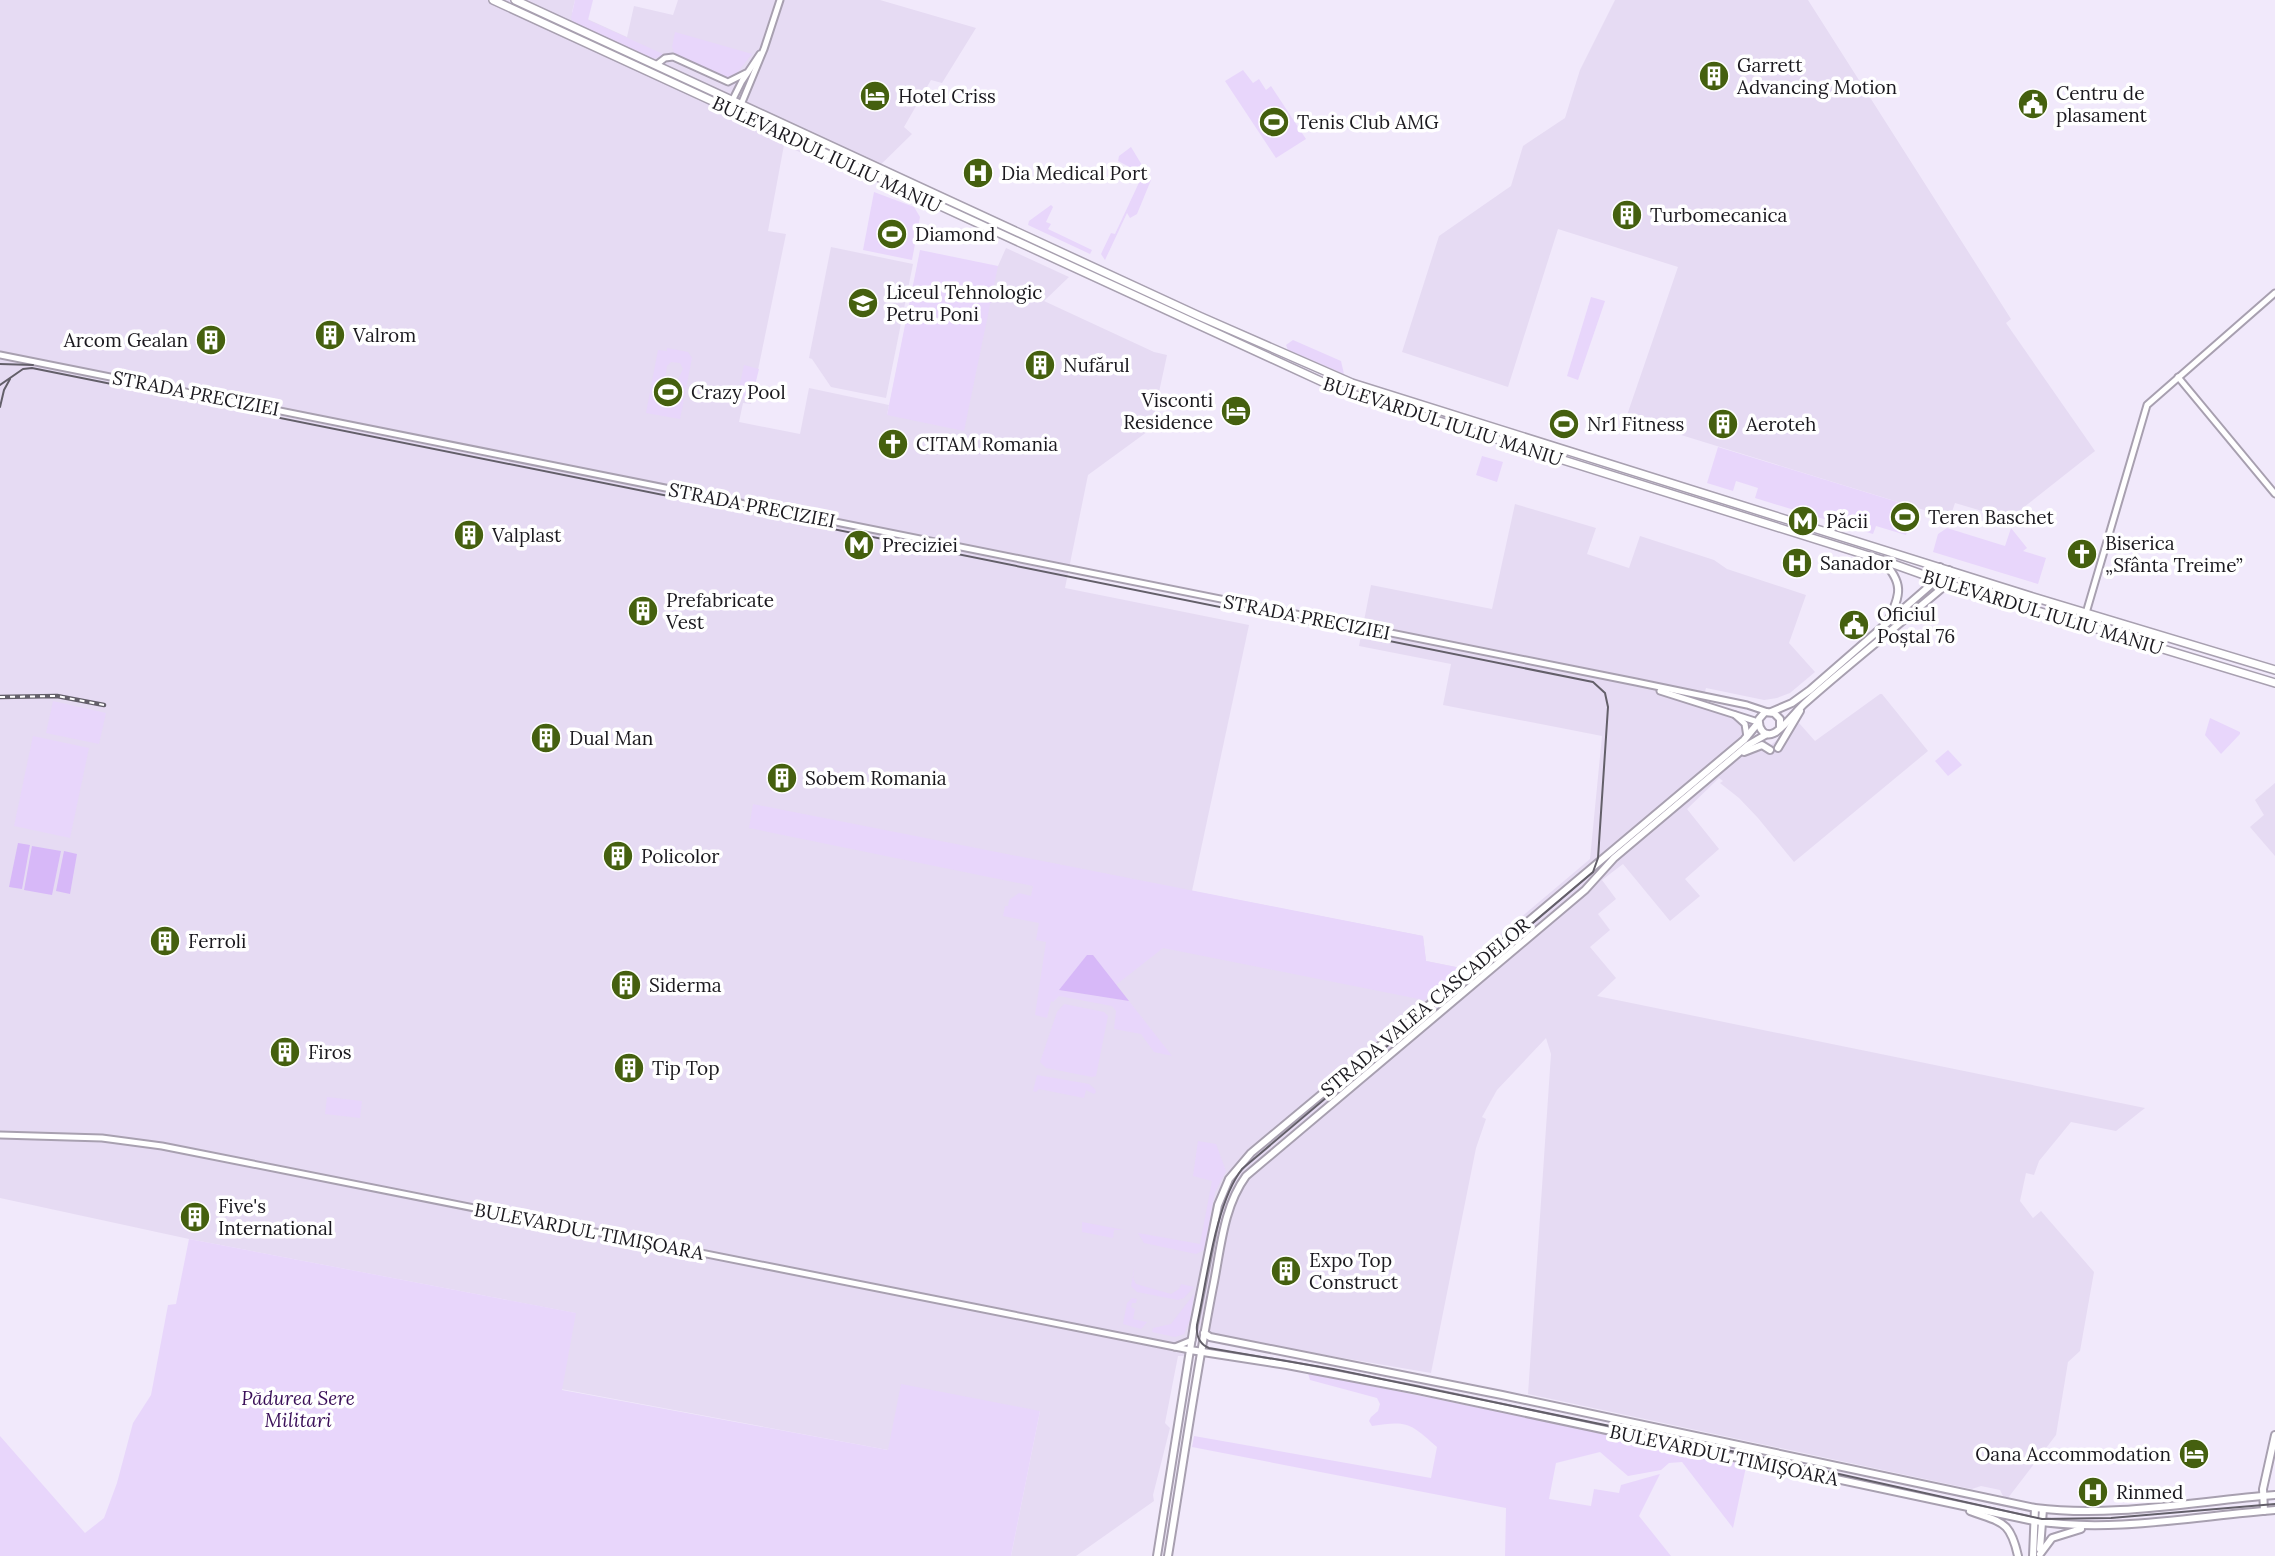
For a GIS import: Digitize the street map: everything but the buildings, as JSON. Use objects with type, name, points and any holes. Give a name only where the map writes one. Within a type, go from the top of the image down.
[{"type":"main road","name":"BULEVARDUL IULIU MANIU","points":[[493,0],[1340,390],[1882,560],[1935,580],[2275,683]]},
{"type":"main road","name":"BULEVARDUL IULIU MANIU","points":[[515,0],[1199,316],[1352,383],[2275,670]]},
{"type":"main road","points":[[879,178],[883,169]]},
{"type":"main road","points":[[1032,248],[1036,239]]},
{"type":"main road","points":[[1195,324],[1199,316]]},
{"type":"main road","points":[[1273,360],[1277,351]]},
{"type":"main road","points":[[1882,560],[1895,575],[1898,585],[1897,601],[1888,623]]},
{"type":"main road","points":[[1940,567],[1935,580],[1800,698],[1763,714],[1758,723],[1762,731],[1766,734],[1776,733],[1804,704],[1920,607],[1945,583],[1949,570]]},
{"type":"main road","points":[[1778,748],[1804,704]]},
{"type":"main road","points":[[1770,712],[1780,719],[1780,727]]},
{"type":"main road","name":"STRADA VALEA CASCADELOR","points":[[1157,1556],[1190,1350],[1218,1205],[1224,1188],[1240,1163],[1600,863],[1746,737],[1758,723]]},
{"type":"main road","name":"STRADA VALEA CASCADELOR","points":[[1168,1556],[1201,1352],[1230,1208],[1246,1176],[1585,890],[1615,858],[1733,758],[1766,734]]},
{"type":"main road","points":[[1733,758],[1759,746],[1770,750]]},
{"type":"main road","points":[[1361,1061],[1369,1070]]},
{"type":"main road","points":[[1310,1104],[1318,1113]]},
{"type":"main road","points":[[1218,1205],[1230,1208]]},
{"type":"main road","points":[[1192,1340],[1206,1336]]},
{"type":"main road","points":[[1190,1350],[1206,1336]]},
{"type":"main road","name":"BULEVARDUL TIMIȘOARA","points":[[1206,1336],[1502,1395],[2039,1509],[2114,1510],[2275,1495]]},
{"type":"main road","name":"BULEVARDUL TIMIȘOARA","points":[[1190,1350],[1381,1383],[2038,1522],[2094,1526],[2275,1510]]},
{"type":"main road","points":[[1623,1434],[1626,1422]]},
{"type":"main road","points":[[2264,1511],[2262,1496],[2275,1435]]},
{"type":"main road","points":[[1989,1512],[1991,1499]]},
{"type":"main road","points":[[1948,1503],[2006,1525],[2013,1534],[2018,1556]]},
{"type":"main road","points":[[2037,1555],[2039,1509]]},
{"type":"main road","points":[[2037,1555],[2048,1541],[2057,1536],[2094,1526]]},
{"type":"street","points":[[737,113],[764,49],[779,0]]},
{"type":"street","points":[[729,109],[746,73],[764,49]]},
{"type":"street","points":[[656,65],[665,58],[673,57],[728,82],[746,73]]},
{"type":"street","points":[[2086,613],[2143,411],[2150,401],[2275,293]]},
{"type":"street","name":"STRADA PRECIZIEI","points":[[0,355],[1627,681],[1729,711],[1758,723]]},
{"type":"street","points":[[2178,377],[2275,494]]},
{"type":"street","name":"STRADA PRECIZIEI","points":[[1663,690],[1747,705],[1770,712]]},
{"type":"street","points":[[1729,711],[1745,724],[1746,737]]},
{"type":"street","name":"BULEVARDUL TIMIȘOARA","points":[[0,1135],[102,1138],[162,1146],[1190,1350]]},
{"type":"street","points":[[1175,1347],[1192,1340]]},
{"type":"shaded area","points":[[0,0],[575,0],[572,12],[627,37],[634,6],[673,15],[678,0],[880,0],[976,28],[942,83],[931,80],[904,127],[912,134],[864,181],[784,145],[768,231],[786,234],[751,404],[743,403],[739,422],[800,434],[809,388],[889,405],[887,415],[998,266],[1006,248],[1069,277],[1044,301],[1154,352],[1167,355],[1151,429],[1088,475],[1065,588],[1249,625],[1192,891],[1423,936],[1426,961],[1461,968],[1590,859],[1602,736],[1443,705],[1451,664],[1359,646],[1371,585],[1492,609],[1515,504],[1596,528],[1587,554],[1629,568],[1640,536],[1714,560],[1727,569],[1806,595],[1789,643],[1815,672],[1790,693],[1764,700],[1706,688],[1701,706],[1738,721],[1763,751],[1799,723],[1815,741],[1882,694],[1928,751],[1794,862],[1758,818],[1720,783],[1723,781],[1719,778],[1687,809],[1719,849],[1685,879],[1700,896],[1670,921],[1623,864],[1602,880],[1616,899],[1598,914],[1610,930],[1590,947],[1616,978],[1597,996],[2145,1108],[2116,1131],[2071,1122],[2039,1161],[2034,1175],[2026,1173],[2020,1201],[2033,1218],[2041,1211],[2094,1272],[2080,1351],[2068,1362],[2056,1435],[2008,1498],[2003,1496],[2000,1490],[1981,1486],[1972,1489],[1962,1487],[1528,1394],[1551,1054],[1546,1038],[1497,1090],[1482,1117],[1486,1119],[1476,1148],[1431,1373],[1190,1332],[1185,1356],[1178,1356],[1165,1423],[1170,1428],[1153,1495],[1154,1501],[1076,1556],[1011,1556],[1040,1411],[888,1450],[561,1389],[575,1313],[189,1239],[0,1198]]},
{"type":"shaded area","points":[[1615,0],[1808,0],[2011,319],[2006,323],[2095,451],[2009,519],[1955,503],[1950,518],[1626,418],[1678,267],[1558,229],[1508,387],[1402,352],[1439,236],[1511,186],[1523,146],[1565,118],[1580,70]]},
{"type":"shaded area","name":"Liceul Tehnologic Petru Poni","points":[[831,247],[913,264],[886,398],[831,387],[809,358]]},
{"type":"shaded area","points":[[2275,783],[2275,856],[2250,827],[2264,815],[2255,800]]},
{"type":"shaded area","points":[[18,843],[30,845],[22,889],[9,887]]},
{"type":"shaded area","points":[[32,846],[61,851],[52,895],[24,890]]},
{"type":"shaded area","points":[[64,851],[77,854],[70,894],[56,891]]},
{"type":"shaded area","points":[[1087,955],[1093,955],[1129,1001],[1059,990]]},
{"type":"green space","points":[[575,0],[593,0],[588,20],[663,54],[652,59],[573,22],[571,18]]},
{"type":"green space","points":[[675,32],[752,54],[737,73],[727,78],[675,55],[672,47]]},
{"type":"green space","name":"Tenis Club AMG","points":[[1243,70],[1253,83],[1259,79],[1266,90],[1271,86],[1306,139],[1276,158],[1225,81]]},
{"type":"green space","points":[[1131,147],[1151,180],[1137,214],[1130,218],[1127,213],[1105,260],[1101,254],[1111,233],[1115,234],[1143,174],[1118,161],[1119,156]]},
{"type":"green space","name":"Diamond","points":[[874,192],[914,207],[920,217],[912,260],[863,250]]},
{"type":"green space","points":[[1051,205],[1053,207],[1046,222],[1051,224],[1048,229],[1092,250],[1090,254],[1028,225],[1029,221]]},
{"type":"green space","points":[[920,250],[998,266],[964,431],[887,415]]},
{"type":"green space","points":[[1591,297],[1605,301],[1578,380],[1567,376]]},
{"type":"green space","points":[[1293,340],[1341,361],[1344,374],[1288,350],[1286,345]]},
{"type":"green space","points":[[667,348],[688,352],[692,358],[680,419],[646,413],[658,350],[667,351]],"holes":[[[671,362],[680,363],[683,369],[674,405],[661,405],[667,366]]]},
{"type":"green space","points":[[744,365],[759,369],[751,401],[737,397]]},
{"type":"green space","points":[[1718,447],[1914,507],[1906,535],[1876,526],[1873,534],[1755,498],[1758,488],[1736,481],[1733,491],[1707,483]]},
{"type":"green space","points":[[1482,456],[1503,462],[1497,482],[1476,475]]},
{"type":"green space","points":[[1947,528],[2005,546],[2011,528],[2027,548],[2023,551],[2046,558],[2038,584],[1933,552],[1938,534]]},
{"type":"green space","points":[[53,701],[106,713],[99,744],[46,733]]},
{"type":"green space","points":[[2210,718],[2240,732],[2221,754],[2205,735]]},
{"type":"green space","points":[[33,736],[89,748],[70,838],[14,826]]},
{"type":"green space","points":[[1948,750],[1962,765],[1948,776],[1935,761]]},
{"type":"green space","points":[[753,804],[1423,936],[1426,961],[1461,968],[1424,1000],[1163,948],[1116,985],[1093,955],[1059,990],[1129,1001],[1172,1056],[1154,1052],[1141,1034],[1114,1029],[1116,1011],[1112,1006],[1059,996],[1051,1001],[1047,1018],[1035,1015],[1046,942],[1036,940],[1039,923],[1003,916],[1009,900],[1019,893],[1031,896],[1033,886],[749,828]]},
{"type":"green space","points":[[1064,1004],[1104,1012],[1108,1016],[1096,1076],[1046,1068],[1040,1062],[1057,1012]]},
{"type":"green space","points":[[1037,1075],[1089,1084],[1096,1092],[1094,1094],[1086,1090],[1084,1098],[1039,1089],[1036,1092],[1033,1091]]},
{"type":"green space","points":[[327,1097],[362,1101],[360,1118],[325,1114]]},
{"type":"green space","points":[[1198,1141],[1216,1144],[1226,1171],[1215,1192],[1204,1250],[1196,1254],[1144,1243],[1138,1233],[1200,1244],[1212,1181],[1193,1176]]},
{"type":"green space","points":[[1082,1222],[1124,1230],[1114,1230],[1113,1238],[1082,1232]]},
{"type":"green space","name":"Pădurea Sere Militari","points":[[189,1239],[576,1313],[562,1390],[888,1450],[901,1384],[1040,1411],[1011,1556],[0,1556],[0,1436],[85,1533],[104,1518],[117,1483],[133,1423],[151,1395],[168,1305],[176,1304]]},
{"type":"green space","points":[[1135,1264],[1133,1278],[1136,1284],[1171,1294],[1179,1289],[1181,1284],[1194,1287],[1184,1298],[1178,1300],[1137,1292],[1131,1286]]},
{"type":"green space","points":[[1194,1294],[1190,1320],[1184,1334],[1175,1337],[1152,1332],[1153,1328],[1171,1324]]},
{"type":"green space","points":[[1132,1298],[1137,1299],[1131,1307],[1135,1309],[1133,1319],[1147,1322],[1141,1329],[1123,1324],[1127,1303]]},
{"type":"green space","points":[[1308,1373],[1747,1462],[1733,1528],[1682,1462],[1669,1463],[1661,1470],[1628,1476],[1600,1452],[1556,1463],[1549,1499],[1591,1506],[1594,1489],[1619,1493],[1621,1485],[1660,1474],[1639,1516],[1671,1556],[1505,1556],[1506,1508],[1192,1447],[1194,1436],[1431,1478],[1437,1447],[1428,1439],[1402,1424],[1372,1426],[1369,1421],[1378,1411],[1380,1404],[1377,1398],[1310,1380]]},
{"type":"tram line","points":[[0,364],[33,365]]},
{"type":"tram line","points":[[0,385],[23,369],[32,368],[1593,682],[1605,693],[1608,707],[1598,858],[1593,872],[1242,1169],[1225,1202],[1213,1244],[1197,1325],[1201,1342],[1209,1348],[1333,1369],[1794,1464],[2042,1519],[2111,1518],[2275,1504]]},
{"type":"tram line","points":[[0,407],[10,379]]},
{"type":"railway","points":[[0,697],[57,696],[104,705]]},
{"type":"place","name":"Garrett Advancing Motion","points":[[1714,76]]},
{"type":"place","name":"Hotel Criss","points":[[875,96]]},
{"type":"place","name":"Centru de plasament","points":[[2033,104]]},
{"type":"place","name":"Tenis Club AMG","points":[[1274,122]]},
{"type":"place","name":"Dia Medical Port","points":[[978,173]]},
{"type":"place","name":"Turbomecanica","points":[[1627,215]]},
{"type":"place","name":"Diamond","points":[[892,234]]},
{"type":"place","name":"Liceul Tehnologic Petru Poni","points":[[863,303]]},
{"type":"place","name":"Valrom","points":[[330,335]]},
{"type":"place","name":"Arcom Gealan","points":[[211,340]]},
{"type":"place","name":"Nufărul","points":[[1040,365]]},
{"type":"place","name":"Crazy Pool","points":[[668,392]]},
{"type":"place","name":"Visconti Residence","points":[[1236,411]]},
{"type":"place","name":"Nr1 Fitness","points":[[1564,424]]},
{"type":"place","name":"Aeroteh","points":[[1723,424]]},
{"type":"place","name":"CITAM Romania","points":[[893,444]]},
{"type":"place","name":"Teren Baschet","points":[[1905,517]]},
{"type":"place","name":"Păcii","points":[[1803,521]]},
{"type":"place","name":"Valplast","points":[[469,535]]},
{"type":"place","name":"Preciziei","points":[[859,545]]},
{"type":"place","name":"Biserica „Sfânta Treime”","points":[[2082,554]]},
{"type":"place","name":"Sanador","points":[[1797,563]]},
{"type":"place","name":"Prefabricate Vest","points":[[643,611]]},
{"type":"place","name":"Oficiul Poștal 76","points":[[1854,625]]},
{"type":"place","name":"Dual Man","points":[[546,738]]},
{"type":"place","name":"Sobem Romania","points":[[782,778]]},
{"type":"place","name":"Policolor","points":[[618,856]]},
{"type":"place","name":"Ferroli","points":[[165,941]]},
{"type":"place","name":"Siderma","points":[[626,985]]},
{"type":"place","name":"Firos","points":[[285,1052]]},
{"type":"place","name":"Tip Top","points":[[629,1068]]},
{"type":"place","name":"Five's International","points":[[195,1217]]},
{"type":"place","name":"Expo Top Construct","points":[[1286,1271]]},
{"type":"place","name":"Oana Accommodation","points":[[2194,1454]]},
{"type":"place","name":"Rinmed","points":[[2093,1492]]}]
